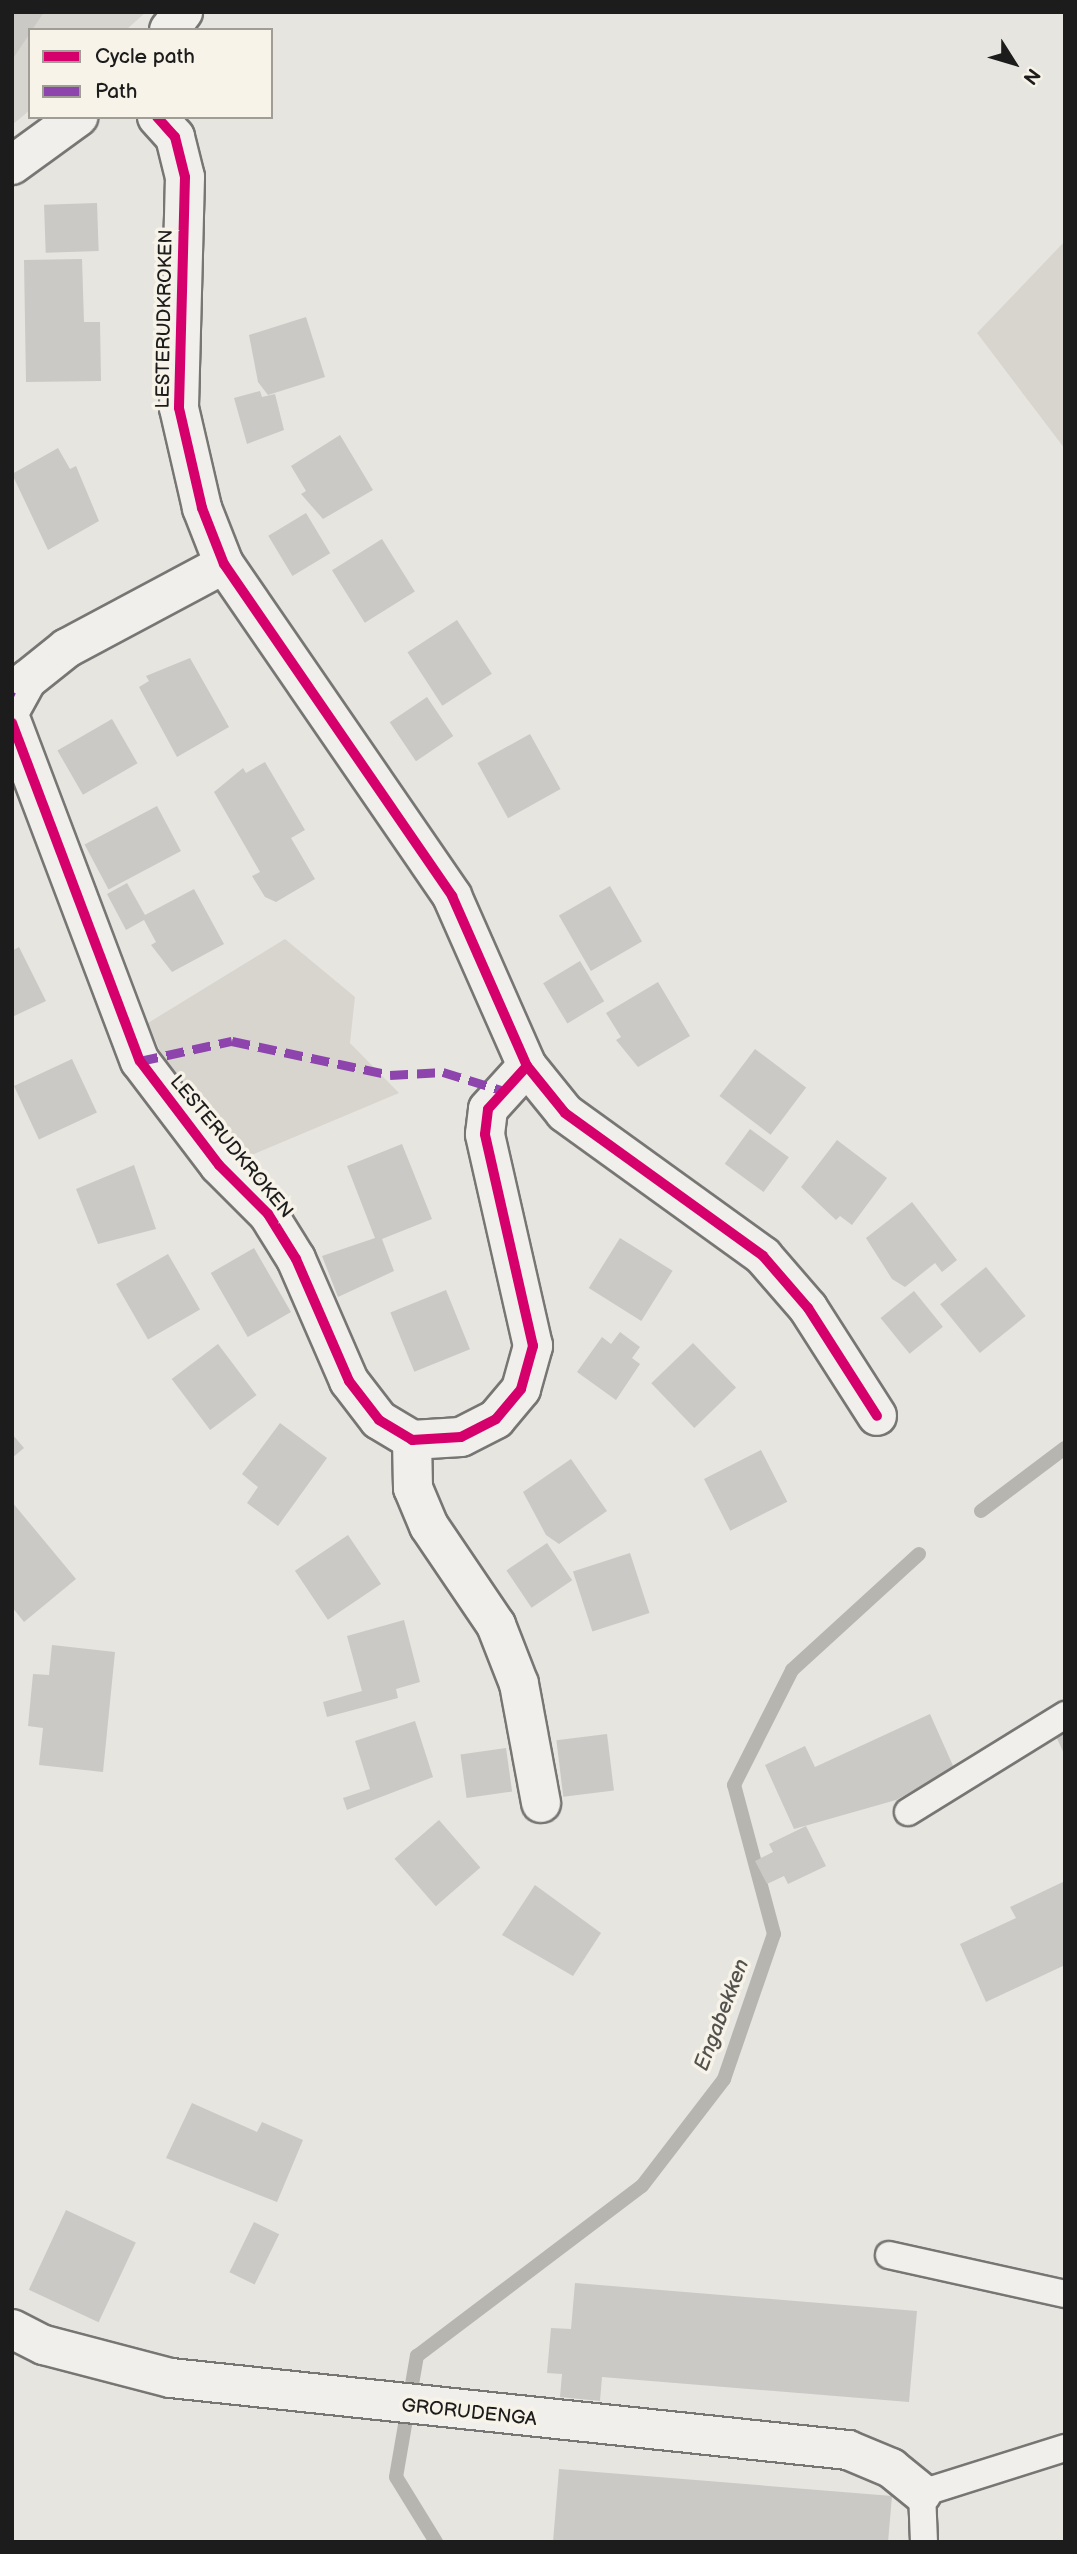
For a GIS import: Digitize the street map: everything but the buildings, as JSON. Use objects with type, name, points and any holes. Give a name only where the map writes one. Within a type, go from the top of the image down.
[{"type":"street","points":[[171,28],[183,12]]},
{"type":"street","points":[[12,165],[75,119]]},
{"type":"street","name":"LESTERUDKROKEN","points":[[159,119],[175,137],[186,177],[179,408],[202,508],[224,564],[452,896],[527,1066],[565,1113],[763,1256],[808,1308],[877,1416]]},
{"type":"street","points":[[12,707],[27,680],[67,648],[224,564]]},
{"type":"street","name":"LESTERUDKROKEN","points":[[12,723],[139,1061],[219,1165],[268,1214],[296,1259],[349,1381],[379,1420],[412,1440]]},
{"type":"street","points":[[527,1066],[488,1109],[485,1134],[533,1346],[521,1389],[496,1419],[461,1437],[412,1440],[413,1488],[429,1526],[496,1625],[519,1684],[541,1803]]},
{"type":"street","name":"GRORUDENGA","points":[[12,2329],[44,2345],[171,2378],[848,2450],[891,2468],[922,2493]]},
{"type":"lane","points":[[908,1812],[1065,1715]]},
{"type":"lane","points":[[889,2255],[1065,2294]]},
{"type":"lane","points":[[924,2542],[922,2493],[1065,2448]]},
{"type":"shaded area","points":[[12,12],[146,12],[128,28],[28,28],[28,112],[12,125]]},
{"type":"shaded area","points":[[1065,241],[1065,449],[977,333]]},
{"type":"shaded area","points":[[285,939],[355,997],[350,1043],[399,1093],[235,1162],[182,1102],[148,1023]]},
{"type":"waterway","name":"Engabekken","points":[[981,1511],[1065,1448]]},
{"type":"waterway","name":"Engabekken","points":[[436,2542],[396,2477],[417,2356],[642,2186],[724,2079],[774,1934],[734,1785],[792,1670],[919,1554]]},
{"type":"marked path","points":[[140,1061],[232,1041],[390,1075],[443,1072],[501,1090]]},
{"type":"cycle path","points":[[159,119],[175,137],[185,177],[179,408],[202,508],[224,564],[452,896],[527,1066],[565,1113],[763,1256],[808,1308],[877,1416]]},
{"type":"cycle path","points":[[12,723],[140,1061],[219,1165],[268,1214],[296,1259],[349,1381],[379,1420],[412,1440],[461,1437],[496,1419],[521,1389],[533,1346],[485,1134],[488,1109],[527,1066]]}]
